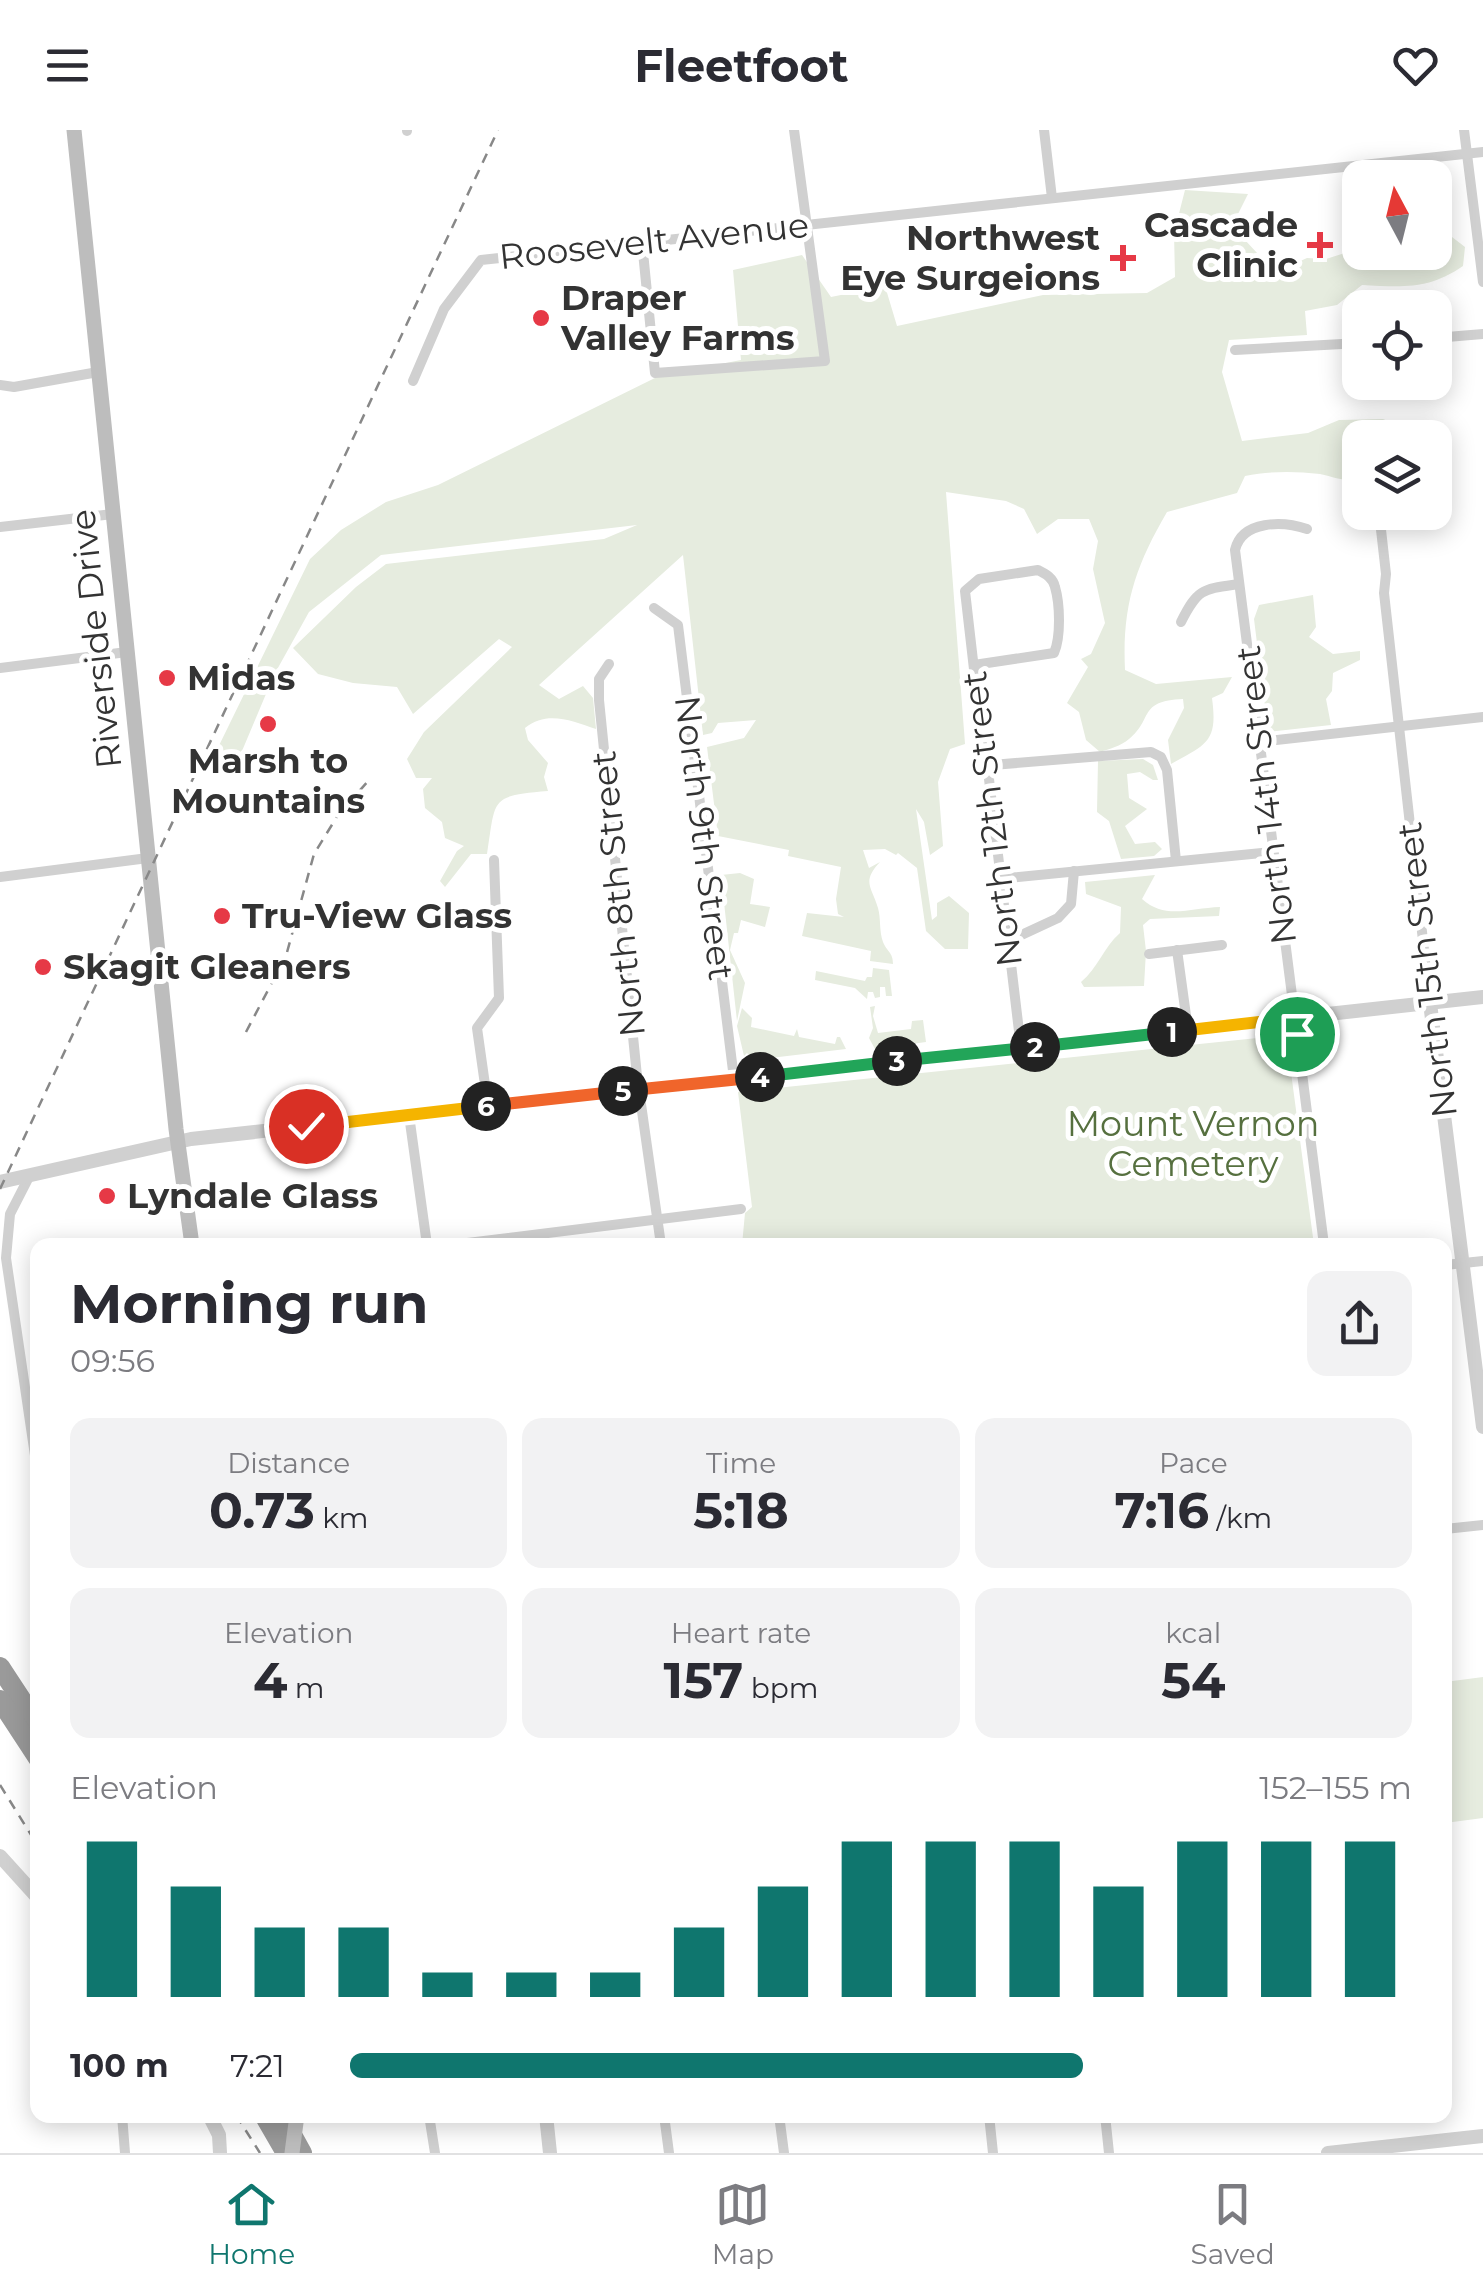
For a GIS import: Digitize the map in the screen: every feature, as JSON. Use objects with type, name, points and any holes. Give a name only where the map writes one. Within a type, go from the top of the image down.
[{"type":"highway","points":[[0,1667],[30,1714]]},
{"type":"highway","points":[[0,1700],[30,1746]]},
{"type":"highway","points":[[269,2123],[289,2153]]},
{"type":"highway","points":[[285,2123],[302,2153]]},
{"type":"main road","name":"Riverside Drive","points":[[74,130],[191,1238]]},
{"type":"main road","points":[[289,2153],[295,2123]]},
{"type":"street","points":[[642,242],[656,373],[824,361],[794,130]]},
{"type":"street","points":[[1044,130],[1052,198]]},
{"type":"street","points":[[1464,130],[1483,282]]},
{"type":"street","name":"Roosevelt Avenue","points":[[413,382],[444,309],[481,260],[1483,152]]},
{"type":"street","points":[[1452,337],[1483,334]]},
{"type":"street","points":[[1235,350],[1342,343]]},
{"type":"street","points":[[0,385],[14,387],[98,372]]},
{"type":"street","points":[[0,527],[113,514]]},
{"type":"street","name":"North 14th Street","points":[[1307,529],[1289,523],[1249,529],[1237,538],[1235,550],[1323,1238]]},
{"type":"street","name":"North 15th Street","points":[[1381,530],[1384,593],[1430,1003],[1483,1428]]},
{"type":"street","name":"North 12th Street","points":[[974,665],[1054,653],[1058,644],[1055,584],[1047,574],[1038,570],[979,579],[965,590],[982,738],[992,765],[988,778],[998,879],[1021,1048]]},
{"type":"street","points":[[1180,622],[1192,598],[1205,588],[1239,584]]},
{"type":"street","name":"North 9th Street","points":[[654,608],[678,626],[734,1080]]},
{"type":"street","points":[[0,668],[127,652]]},
{"type":"street","name":"North 8th Street","points":[[609,664],[599,679],[599,700],[639,1090],[660,1238]]},
{"type":"street","points":[[1258,742],[1483,717]]},
{"type":"street","points":[[992,765],[1151,752],[1161,757],[1167,770],[1176,861]]},
{"type":"street","points":[[998,879],[1272,852]]},
{"type":"street","points":[[0,877],[148,858]]},
{"type":"street","points":[[488,1106],[478,1028],[499,998],[494,860]]},
{"type":"street","points":[[1006,942],[1058,918],[1071,904],[1074,871]]},
{"type":"street","points":[[1150,954],[1222,944]]},
{"type":"street","points":[[1177,950],[1188,1030]]},
{"type":"street","points":[[0,1182],[178,1142],[1483,997]]},
{"type":"street","points":[[410,1115],[426,1238]]},
{"type":"street","points":[[30,1175],[10,1214],[6,1258],[30,1403]]},
{"type":"street","points":[[511,1238],[741,1209]]},
{"type":"street","points":[[1452,1264],[1483,1261]]},
{"type":"street","points":[[1452,1528],[1483,1525]]},
{"type":"street","points":[[0,1856],[30,1889]]},
{"type":"street","points":[[123,2123],[125,2153]]},
{"type":"street","points":[[213,2123],[220,2153]]},
{"type":"street","points":[[430,2123],[435,2153]]},
{"type":"street","points":[[547,2123],[550,2153]]},
{"type":"street","points":[[665,2123],[669,2153]]},
{"type":"street","points":[[781,2123],[784,2153]]},
{"type":"street","points":[[990,2123],[992,2153]]},
{"type":"street","points":[[1106,2123],[1109,2153]]},
{"type":"street","points":[[1339,2152],[1459,2144],[1483,2136]]},
{"type":"green space","points":[[1185,190],[1248,194],[1232,226],[1258,254],[1267,276],[1307,258],[1326,259],[1342,254],[1342,270],[1452,270],[1452,237],[1465,247],[1463,266],[1438,279],[1342,290],[1342,301],[1337,305],[1305,311],[1307,335],[1229,340],[1222,372],[1242,441],[1308,433],[1339,420],[1383,419],[1385,420],[1342,420],[1342,480],[1301,472],[1254,474],[1245,476],[1237,493],[1167,512],[1133,588],[1126,626],[1125,670],[1156,684],[1232,677],[1223,693],[1212,698],[1213,724],[1207,740],[1171,764],[1168,740],[1184,708],[1183,699],[1152,707],[1129,739],[1100,752],[1086,740],[1079,712],[1067,703],[1088,667],[1081,659],[1091,654],[1105,623],[1093,569],[1098,541],[1089,519],[1058,519],[1037,534],[1024,509],[1006,501],[946,492],[965,744],[950,749],[938,782],[943,846],[930,855],[924,822],[916,809],[932,920],[937,916],[937,903],[949,896],[969,913],[968,949],[945,949],[926,931],[917,868],[898,853],[863,850],[869,868],[880,862],[869,880],[882,938],[893,964],[870,961],[871,951],[802,936],[807,913],[844,917],[838,914],[836,899],[841,867],[788,856],[789,850],[718,836],[707,747],[744,738],[756,720],[718,723],[712,733],[703,735],[683,555],[539,685],[559,699],[583,686],[593,698],[596,729],[551,718],[525,728],[528,740],[548,763],[544,777],[548,791],[515,795],[499,803],[487,854],[471,854],[445,887],[440,881],[464,846],[445,838],[442,822],[425,808],[423,789],[432,778],[416,778],[407,759],[424,732],[512,647],[499,639],[413,714],[397,687],[353,683],[318,674],[293,648],[356,587],[386,564],[604,539],[637,525],[381,555],[309,612],[274,675],[242,751],[228,765],[209,766],[310,559],[341,530],[386,502],[438,485],[659,376],[741,360],[733,270],[802,255],[831,297],[885,286],[897,326],[1043,295],[1147,293],[1175,277],[1174,233]]},
{"type":"green space","points":[[1313,595],[1316,627],[1309,637],[1333,654],[1360,651],[1360,660],[1333,673],[1332,691],[1326,699],[1331,725],[1268,732],[1254,619],[1259,605]]},
{"type":"green space","points":[[1143,759],[1153,765],[1158,780],[1140,772],[1127,774],[1129,798],[1147,809],[1125,826],[1135,844],[1155,842],[1162,849],[1154,856],[1121,859],[1109,821],[1097,812],[1098,761]]},
{"type":"green space","points":[[740,873],[754,879],[750,904],[770,907],[765,927],[741,920],[738,933],[734,933],[730,950],[745,983],[737,1021],[721,875]]},
{"type":"green space","points":[[1155,875],[1142,899],[1151,905],[1169,911],[1220,907],[1219,916],[1150,919],[1143,925],[1144,986],[1084,987],[1081,982],[1120,933],[1121,907],[1086,894],[1085,882]]},
{"type":"green space","points":[[873,968],[889,970],[892,996],[886,996],[885,987],[880,987],[880,997],[868,992],[867,999],[855,988],[815,980],[816,971],[865,981],[872,977]]},
{"type":"green space","points":[[875,1006],[873,1016],[878,1033],[911,1029],[912,1021],[923,1020],[926,1042],[875,1049],[869,1038],[873,1028],[870,1007]]},
{"type":"green space","points":[[742,1008],[752,1018],[751,1027],[794,1036],[797,1029],[799,1037],[835,1044],[840,1037],[846,1049],[753,1060],[747,1053],[744,1056],[737,1026]]},
{"type":"green space","name":"Mount Vernon Cemetery","points":[[1286,1035],[1313,1238],[743,1238],[745,1213],[752,1207],[738,1092]]},
{"type":"green space","points":[[1483,1677],[1483,1818],[1452,1822],[1452,1681]]},
{"type":"railway","points":[[0,1189],[498,130]]},
{"type":"railway","points":[[246,1032],[286,956],[314,854],[338,815],[370,779]]},
{"type":"railway","points":[[0,1785],[30,1833]]},
{"type":"railway","points":[[241,2123],[260,2153]]},
{"type":"place","name":"Cascade Clinic","points":[[1320,245]]},
{"type":"place","name":"Northwest Eye Surgeions","points":[[1123,258]]},
{"type":"place","name":"Draper Valley Farms","points":[[541,318]]},
{"type":"place","name":"Midas","points":[[167,678]]},
{"type":"place","name":"Marsh to Mountains","points":[[268,724]]},
{"type":"place","name":"Tru-View Glass","points":[[222,916]]},
{"type":"place","name":"Skagit Gleaners","points":[[43,967]]},
{"type":"place","name":"Lyndale Glass","points":[[107,1196]]},
{"type":"route","points":[[306,1126],[1294,1018],[1297,1034]]}]
